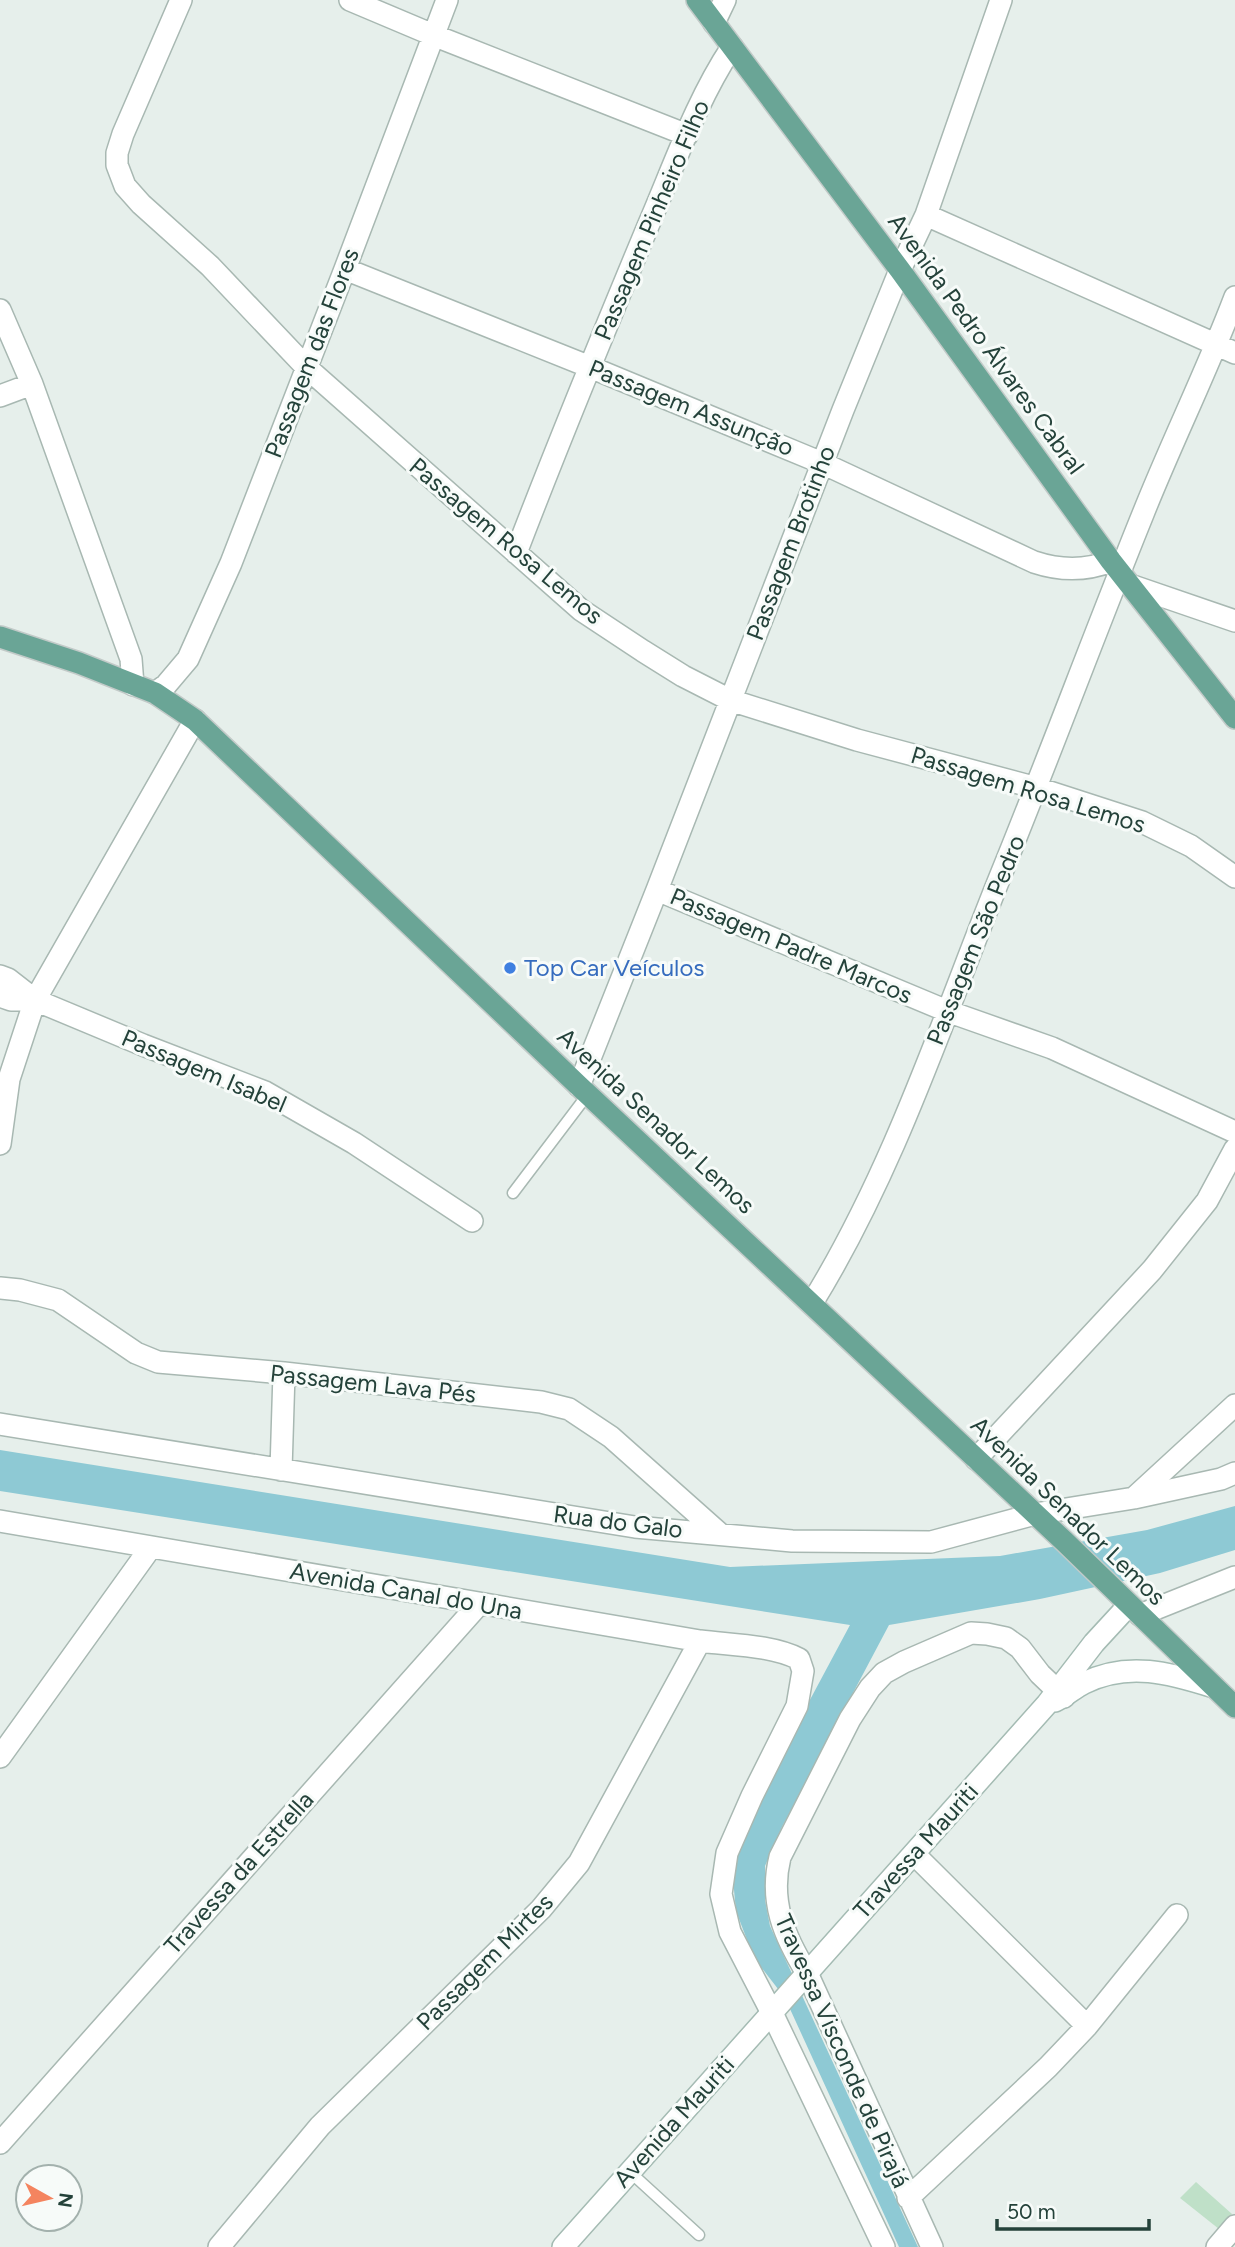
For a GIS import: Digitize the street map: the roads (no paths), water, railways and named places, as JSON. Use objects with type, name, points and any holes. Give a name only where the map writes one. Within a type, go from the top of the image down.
[{"type":"main road","name":"Avenida Pedro Álvares Cabral","points":[[697,0],[900,270],[1120,572],[1235,718]]},
{"type":"main road","name":"Avenida Senador Lemos","points":[[0,637],[79,663],[155,693],[195,720],[583,1090],[1064,1541],[1235,1707]]},
{"type":"street","name":"Passagem Rosa Lemos","points":[[181,0],[117,153],[117,165],[125,186],[141,204],[210,266],[306,367],[581,610],[683,676],[730,700],[857,740],[1037,788],[1142,822],[1191,846],[1235,877]]},
{"type":"street","points":[[350,0],[687,135]]},
{"type":"street","name":"Passagem das Flores","points":[[155,693],[177,673],[197,642],[231,563],[447,0]]},
{"type":"street","points":[[714,23],[725,0]]},
{"type":"street","name":"Passagem Brotinho","points":[[583,1090],[822,463],[900,270],[926,215],[1001,0]]},
{"type":"street","name":"Passagem Pinheiro Filho","points":[[516,553],[687,135],[716,71],[732,47]]},
{"type":"street","points":[[926,215],[1226,349]]},
{"type":"street","name":"Passagem Assunção","points":[[345,269],[822,463],[1034,562],[1059,568],[1094,568],[1120,572]]},
{"type":"street","name":"Passagem São Pedro","points":[[812,1303],[836,1265],[888,1161],[1160,472],[1226,349],[1235,297]]},
{"type":"street","points":[[0,310],[32,384],[131,659],[133,685]]},
{"type":"street","points":[[0,396],[32,384]]},
{"type":"street","points":[[1120,572],[1235,621]]},
{"type":"street","points":[[0,1144],[5,1078],[35,1000],[195,720]]},
{"type":"street","name":"Passagem Padre Marcos","points":[[657,890],[947,1011],[1052,1048],[1235,1132]]},
{"type":"street","name":"Passagem Isabel","points":[[0,976],[35,1000],[265,1092],[354,1143],[472,1221]]},
{"type":"street","name":"Passagem Isabel","points":[[0,996],[11,1000],[35,1000]]},
{"type":"street","points":[[976,1459],[1152,1270],[1207,1201],[1235,1149]]},
{"type":"street","name":"Passagem Lava Pés","points":[[0,1288],[58,1300],[136,1353],[158,1362],[285,1373],[541,1402],[569,1409],[611,1437],[719,1533]]},
{"type":"street","points":[[281,1470],[285,1373]]},
{"type":"street","points":[[1134,1498],[1235,1405]]},
{"type":"street","name":"Rua do Galo","points":[[0,1424],[635,1527],[792,1541],[931,1542],[1035,1514],[1134,1498],[1235,1474]]},
{"type":"street","name":"Avenida Canal do Una","points":[[0,1521],[479,1604],[788,1653],[799,1659],[803,1671]]},
{"type":"street","points":[[0,1756],[150,1547]]},
{"type":"street","points":[[1129,1605],[1235,1577]]},
{"type":"street","name":"Travessa da Estrella","points":[[0,2143],[479,1604]]},
{"type":"street","name":"Travessa Mauriti","points":[[779,2005],[1056,1697],[1094,1643],[1129,1605]]},
{"type":"street","name":"Travessa Visconde de Pirajá","points":[[932,2247],[805,1975],[778,1911],[776,1874],[780,1857],[850,1719],[870,1688],[884,1673],[971,1633],[1006,1638],[1020,1648],[1056,1697]]},
{"type":"street","name":"Passagem Mirtes","points":[[219,2247],[320,2126],[541,1909],[579,1863],[700,1641]]},
{"type":"street","name":"Travessa Mauriti","points":[[1056,1697],[1107,1674],[1129,1670],[1152,1670],[1178,1675],[1214,1687]]},
{"type":"street","name":"Travessa Visconde de Pirajá","points":[[803,1671],[797,1706],[727,1853],[721,1894],[730,1932],[779,2005],[884,2247]]},
{"type":"street","points":[[914,1854],[1087,2026]]},
{"type":"street","points":[[908,2198],[1048,2067],[1087,2026],[1177,1915]]},
{"type":"street","name":"Avenida Mauriti","points":[[563,2247],[779,2005]]},
{"type":"street","points":[[1217,2247],[1235,2226]]},
{"type":"lane","points":[[513,1193],[583,1090]]},
{"type":"lane","points":[[630,2172],[699,2235]]},
{"type":"water","points":[[0,1450],[730,1567],[1000,1556],[1147,1530],[1235,1506],[1235,1550],[1160,1573],[1040,1599],[889,1625],[782,1827],[765,1866],[765,1900],[770,1926],[918,2247],[899,2247],[785,1998],[754,1958],[736,1911],[732,1869],[741,1839],[789,1739],[850,1625],[0,1491]]},
{"type":"place","name":"Top Car Veículos","points":[[510,968]]}]
